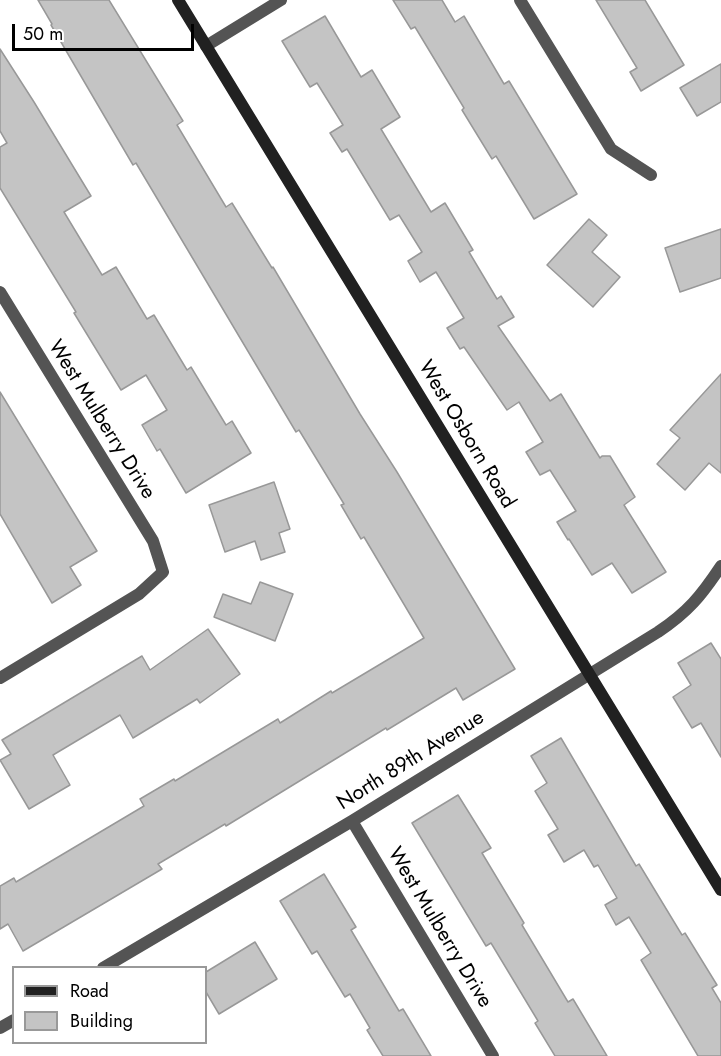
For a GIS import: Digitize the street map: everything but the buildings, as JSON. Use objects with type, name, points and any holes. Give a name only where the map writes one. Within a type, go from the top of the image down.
[{"type":"street","name":"West Osborn Road","points":[[178,0],[721,890]]},
{"type":"street","points":[[206,46],[281,0]]},
{"type":"street","points":[[520,0],[611,149],[651,175]]},
{"type":"street","name":"West Mulberry Drive","points":[[0,292],[153,541],[163,572],[139,594],[0,678]]},
{"type":"street","name":"North 89th Avenue","points":[[106,966],[352,821],[673,621],[692,606],[721,566]]},
{"type":"street","name":"West Mulberry Drive","points":[[352,821],[493,1056]]}]
